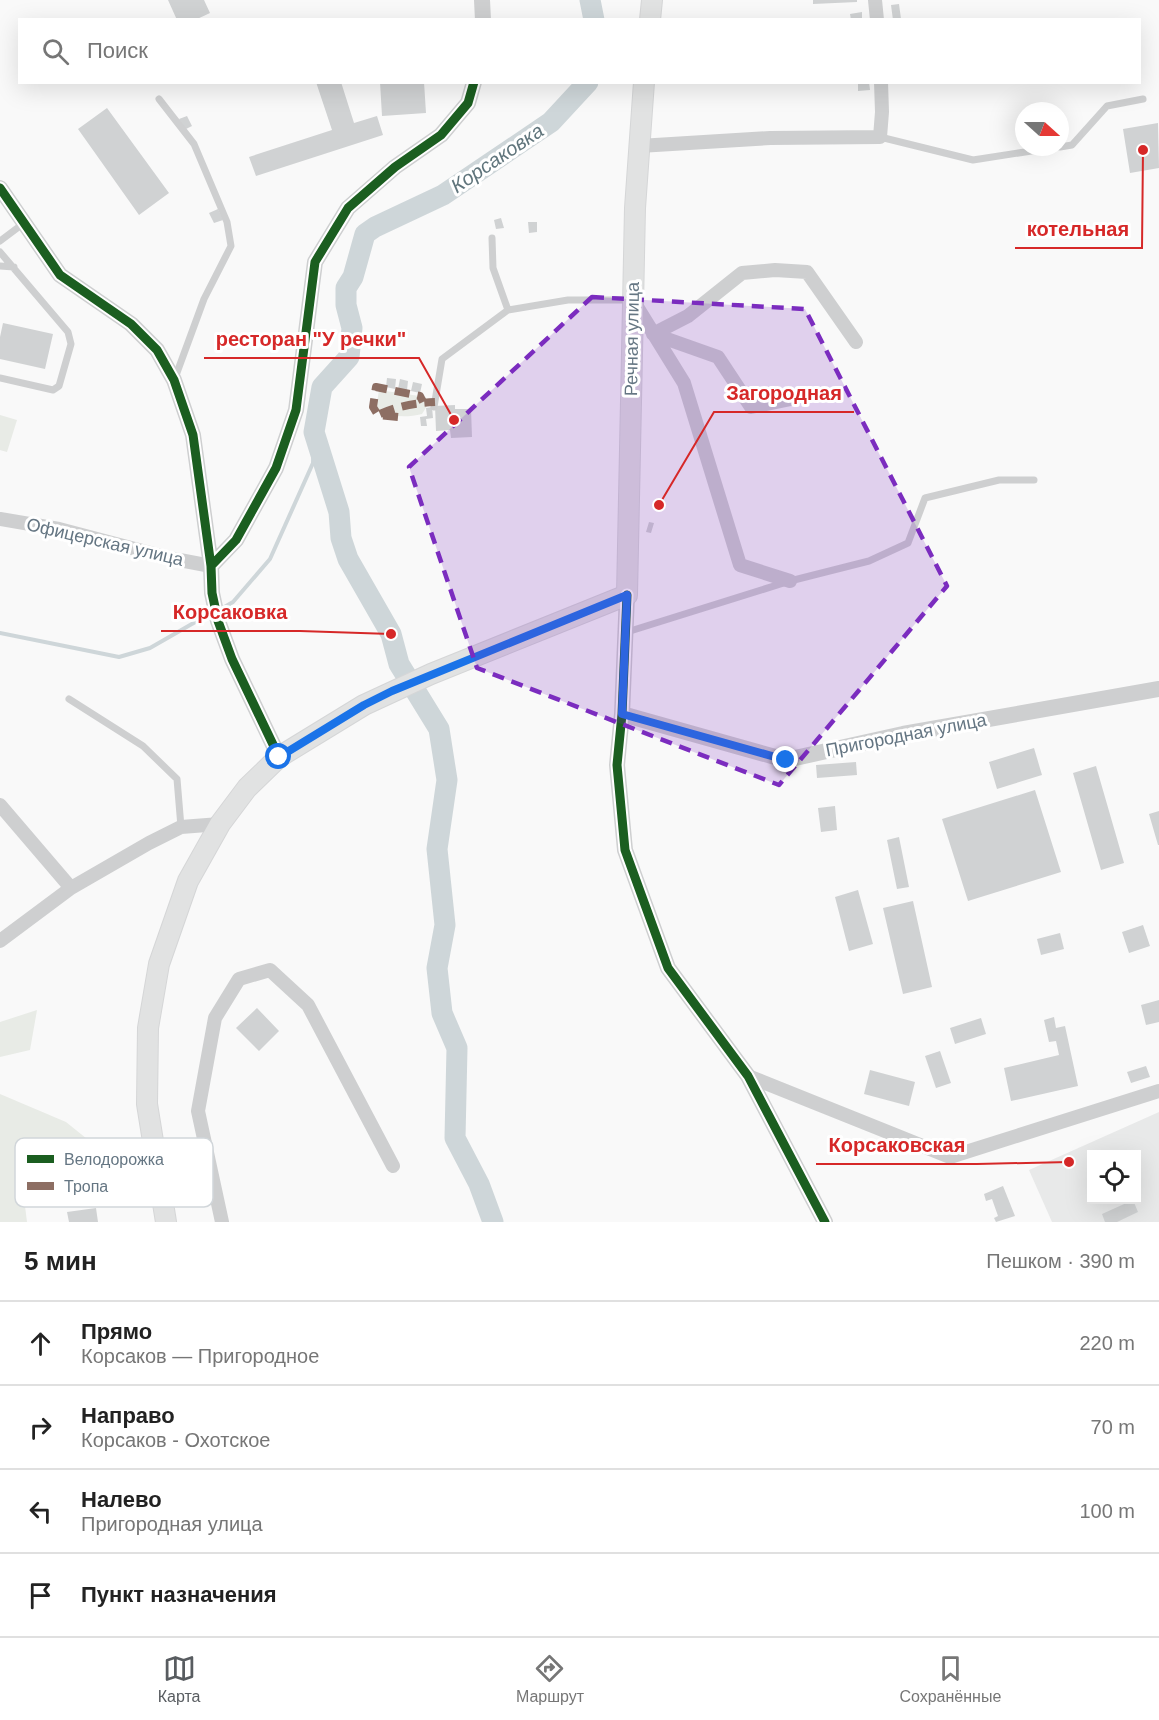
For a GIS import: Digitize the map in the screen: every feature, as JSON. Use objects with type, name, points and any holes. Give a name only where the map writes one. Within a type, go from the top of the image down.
[{"type":"main road","points":[[650,18],[652,0]]},
{"type":"main road","name":"Речная улица","points":[[627,595],[633,300],[644,84]]},
{"type":"main road","points":[[152,1138],[147,1104],[148,1028],[159,964],[188,881],[220,824],[246,788],[279,757],[364,705],[431,674],[627,595]]},
{"type":"main road","points":[[164,1207],[166,1222]]},
{"type":"street","points":[[482,0],[483,18]]},
{"type":"street","points":[[875,0],[878,18]]},
{"type":"street","points":[[211,566],[236,540],[276,468],[296,410],[315,262],[348,208],[395,167],[441,135],[468,103],[473,84]]},
{"type":"street","points":[[639,146],[771,138],[880,137],[881,84]]},
{"type":"street","points":[[0,188],[60,275],[131,324],[157,350],[174,380],[193,435],[211,566],[212,593],[218,621],[279,757]]},
{"type":"street","points":[[653,333],[688,316],[742,273],[775,270],[807,272],[856,342]]},
{"type":"street","points":[[633,300],[684,383],[740,565],[790,581]]},
{"type":"street","points":[[653,333],[718,357],[751,407],[791,399]]},
{"type":"street","name":"Офицерская улица","points":[[0,519],[59,529],[169,558],[211,566]]},
{"type":"street","points":[[627,595],[627,632],[617,765],[629,861],[668,969],[748,1076],[825,1222]]},
{"type":"street","name":"Пригородная улица","points":[[622,714],[786,760],[903,734],[1159,689]]},
{"type":"street","points":[[0,805],[71,888]]},
{"type":"street","points":[[0,940],[71,888],[150,843],[181,828],[220,824]]},
{"type":"street","points":[[204,1138],[198,1111],[215,1018],[239,979],[270,970],[308,1005],[393,1166]]},
{"type":"street","points":[[748,1076],[950,1156],[1159,1091]]},
{"type":"street","points":[[213,1180],[222,1222]]},
{"type":"lane","points":[[159,99],[194,144],[227,222],[231,246],[204,299],[174,380]]},
{"type":"lane","points":[[1069,145],[1072,145],[1107,106],[1143,99]]},
{"type":"lane","points":[[880,137],[973,160],[1015,154]]},
{"type":"lane","points":[[0,241],[24,223]]},
{"type":"lane","points":[[492,238],[493,268],[508,310]]},
{"type":"lane","points":[[0,252],[68,332],[71,344],[59,386],[53,390],[0,378]]},
{"type":"lane","points":[[0,266],[14,267]]},
{"type":"lane","points":[[434,407],[442,359],[508,310],[568,300],[633,300]]},
{"type":"lane","points":[[627,632],[790,581],[869,561],[908,543],[925,498],[999,480],[1034,480]]},
{"type":"lane","points":[[69,699],[143,746],[177,779],[181,828]]},
{"type":"highlighted area","points":[[592,297],[805,309],[947,586],[779,785],[477,668],[409,467]]},
{"type":"shaded area","points":[[379,390],[426,397],[427,406],[422,414],[399,416],[387,414],[376,410]]},
{"type":"shaded area","points":[[0,415],[17,420],[7,452],[0,450]]},
{"type":"shaded area","points":[[37,1010],[30,1050],[0,1057],[0,1022]]},
{"type":"shaded area","points":[[0,1094],[66,1122],[86,1138],[15,1138],[15,1207],[25,1207],[27,1222],[0,1222]]},
{"type":"shaded area","points":[[1159,1112],[1159,1222],[1052,1222],[1029,1170]]},
{"type":"building","points":[[168,0],[204,0],[210,13],[199,18],[176,18]]},
{"type":"building","points":[[813,0],[857,0],[857,2],[813,4]]},
{"type":"building","points":[[899,4],[901,18],[893,18],[891,5]]},
{"type":"building","points":[[862,12],[862,18],[851,18],[850,14]]},
{"type":"building","points":[[317,84],[342,84],[354,123],[377,116],[383,135],[256,176],[249,157],[332,130]]},
{"type":"building","points":[[380,84],[424,84],[426,113],[382,116]]},
{"type":"building","points":[[858,84],[869,84],[870,90],[858,91]]},
{"type":"building","points":[[107,108],[169,193],[139,215],[78,129]]},
{"type":"building","points":[[187,116],[192,126],[184,130],[179,119]]},
{"type":"building","points":[[1158,123],[1159,168],[1130,173],[1123,129]]},
{"type":"building","points":[[218,209],[223,220],[214,223],[209,213]]},
{"type":"building","points":[[501,218],[504,228],[496,229],[494,220]]},
{"type":"building","points":[[528,222],[537,222],[537,232],[529,233]]},
{"type":"building","points":[[3,323],[53,334],[45,369],[0,359],[0,337]]},
{"type":"building","points":[[387,378],[396,379],[395,389],[386,387]]},
{"type":"building","points":[[400,379],[408,381],[407,390],[398,389]]},
{"type":"building","points":[[413,382],[422,384],[420,393],[411,391]]},
{"type":"building","points":[[455,405],[455,409],[471,409],[472,437],[451,438],[450,430],[436,431],[435,406]]},
{"type":"building","points":[[432,407],[433,418],[426,419],[427,426],[421,426],[420,417],[427,416],[426,408]]},
{"type":"building","points":[[649,522],[654,523],[651,533],[646,532]]},
{"type":"building","points":[[1034,748],[1042,775],[997,789],[989,762]]},
{"type":"building","points":[[856,762],[857,775],[817,778],[816,765]]},
{"type":"building","points":[[1096,766],[1124,863],[1101,870],[1073,773]]},
{"type":"building","points":[[1035,790],[1061,872],[968,901],[942,819]]},
{"type":"building","points":[[835,806],[837,830],[821,832],[818,808]]},
{"type":"building","points":[[1159,811],[1159,845],[1158,845],[1149,814]]},
{"type":"building","points":[[899,837],[909,887],[897,889],[887,840]]},
{"type":"building","points":[[858,890],[873,944],[849,951],[835,897]]},
{"type":"building","points":[[913,901],[932,987],[903,994],[883,908]]},
{"type":"building","points":[[1143,925],[1150,946],[1129,953],[1122,932]]},
{"type":"building","points":[[1060,933],[1064,949],[1041,955],[1037,939]]},
{"type":"building","points":[[1159,1000],[1159,1022],[1146,1025],[1141,1005]]},
{"type":"building","points":[[257,1008],[279,1031],[259,1051],[236,1028]]},
{"type":"building","points":[[1054,1017],[1056,1028],[1065,1026],[1078,1086],[1011,1101],[1004,1068],[1059,1055],[1056,1041],[1049,1042],[1044,1020]]},
{"type":"building","points":[[981,1018],[986,1034],[955,1044],[950,1028]]},
{"type":"building","points":[[940,1051],[951,1083],[936,1088],[925,1056]]},
{"type":"building","points":[[1146,1066],[1150,1077],[1131,1083],[1127,1072]]},
{"type":"building","points":[[870,1070],[915,1082],[909,1106],[864,1094]]},
{"type":"building","points":[[1003,1186],[1015,1216],[996,1222],[994,1218],[998,1216],[992,1199],[986,1201],[984,1194]]},
{"type":"building","points":[[1124,1204],[1135,1204],[1138,1212],[1117,1222],[1105,1222],[1102,1214]]},
{"type":"building","points":[[96,1208],[98,1222],[69,1222],[67,1212]]},
{"type":"waterway","name":"Корсаковка","points":[[590,0],[594,18]]},
{"type":"waterway","name":"Корсаковка","points":[[493,1222],[479,1184],[455,1138],[457,1048],[442,1013],[437,968],[445,925],[437,849],[447,780],[439,729],[399,664],[391,634],[348,559],[341,538],[339,512],[314,432],[322,387],[349,357],[352,328],[346,305],[346,288],[353,277],[365,234],[443,195],[551,122],[586,84]]},
{"type":"waterway","points":[[221,609],[233,602],[270,559],[313,463],[314,432]]},
{"type":"waterway","points":[[0,633],[119,657],[150,648],[211,613]]},
{"type":"marked path","points":[[398,417],[378,415],[373,407],[376,387],[420,396],[423,402]]},
{"type":"marked path","points":[[380,414],[407,405],[435,402]]},
{"type":"cycle path","points":[[211,566],[236,540],[276,468],[296,410],[315,262],[348,208],[395,167],[441,135],[468,103],[473,84]]},
{"type":"cycle path","points":[[0,188],[60,275],[131,324],[157,350],[174,380],[193,435],[211,566],[212,593],[218,621],[232,659],[279,757]]},
{"type":"cycle path","points":[[627,595],[622,714],[617,765],[625,850],[668,968],[748,1076],[825,1222]]},
{"type":"place","name":"котельная","points":[[1143,150]]},
{"type":"place","name":"ресторан \"У речки\"","points":[[454,420]]},
{"type":"place","name":"Загородная","points":[[659,505]]},
{"type":"place","name":"Корсаковка","points":[[391,634]]},
{"type":"place","name":"Корсаковская","points":[[1069,1162]]},
{"type":"route","points":[[279,757],[364,705],[392,691],[627,595],[622,714],[786,760]]}]
